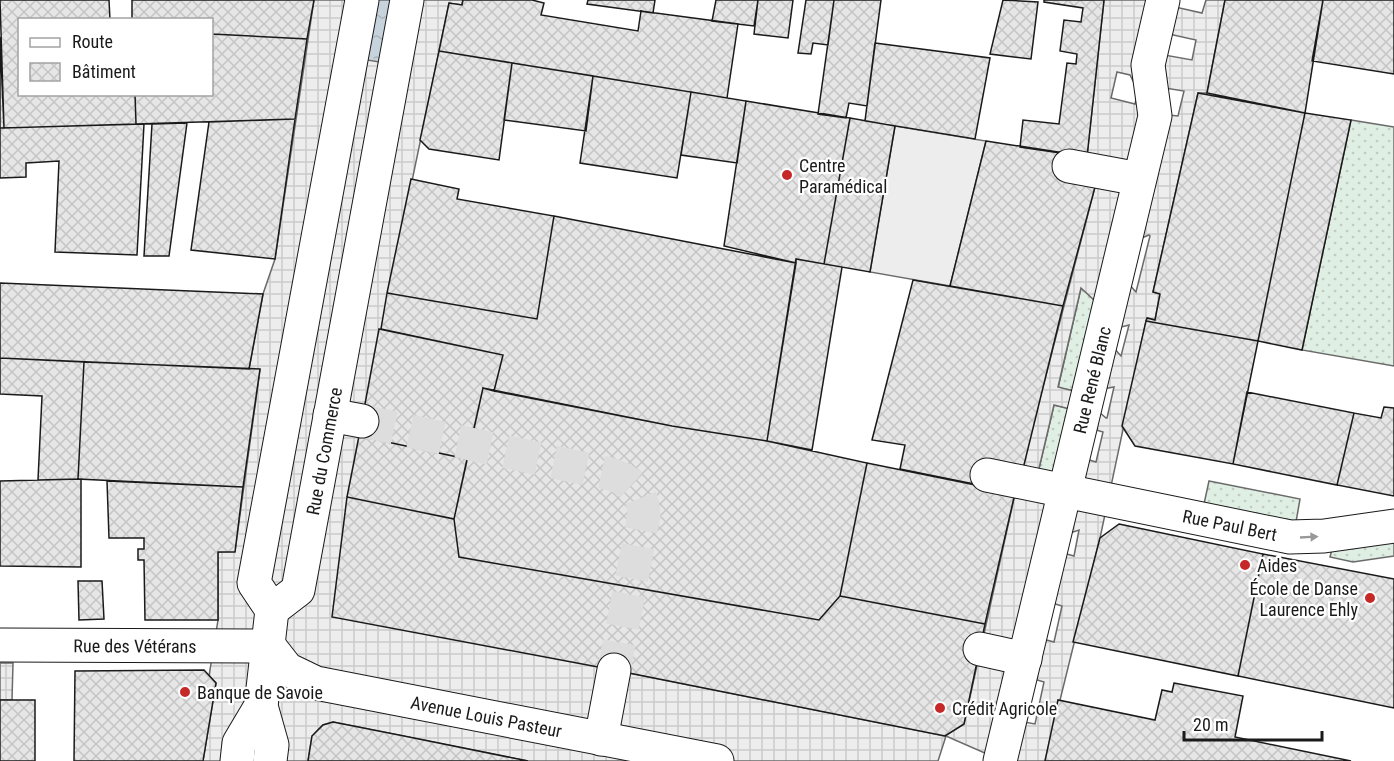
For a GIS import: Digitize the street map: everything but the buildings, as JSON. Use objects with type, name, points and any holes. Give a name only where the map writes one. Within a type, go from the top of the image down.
[{"type":"street","points":[[270,761],[272,746],[261,706],[272,610],[254,583],[362,0]]},
{"type":"street","name":"Rue du Commerce","points":[[272,610],[298,590],[407,0]]},
{"type":"street","name":"Rue René Blanc","points":[[1000,761],[1155,116],[1148,65],[1163,0]]},
{"type":"street","points":[[1069,166],[1139,180]]},
{"type":"street","points":[[310,279],[355,281]]},
{"type":"street","points":[[330,414],[362,421]]},
{"type":"street","name":"Rue Paul Bert","points":[[987,475],[1290,537],[1324,536],[1394,526]]},
{"type":"street","name":"Rue des Vétérans","points":[[0,645],[269,646]]},
{"type":"street","name":"Avenue Louis Pasteur","points":[[269,646],[287,669],[316,683],[717,761]]},
{"type":"street","points":[[980,649],[1025,659]]},
{"type":"street","points":[[601,739],[614,670]]},
{"type":"street","points":[[237,761],[239,743],[261,706]]},
{"type":"green space","points":[[1351,120],[1394,127],[1394,366],[1302,350]]},
{"type":"green space","points":[[1081,288],[1096,301],[1075,391],[1058,388]]},
{"type":"green space","points":[[1054,405],[1071,409],[1054,481],[1037,477]]},
{"type":"green space","points":[[1209,481],[1300,499],[1296,522],[1204,504]]},
{"type":"green space","points":[[1394,541],[1394,556],[1353,562],[1330,557],[1332,549]]},
{"type":"shaded area","points":[[314,0],[463,0],[462,5],[449,3],[359,436],[614,670],[945,736],[964,724],[1015,494],[1095,187],[1087,156],[1104,0],[1176,0],[1175,7],[1202,13],[1206,0],[1225,0],[1207,93],[1198,93],[1153,292],[1160,294],[1155,320],[1148,318],[1146,321],[1100,538],[1045,761],[1003,761],[946,736],[938,761],[528,761],[333,722],[323,725],[312,736],[308,761],[203,761],[216,683],[209,676],[218,620],[218,552],[235,551],[260,370],[249,369],[263,294],[275,259]],"holes":[[[1169,34],[1196,40],[1192,60],[1164,55]],[[1117,72],[1130,75],[1138,91],[1135,104],[1111,98]],[[1165,88],[1184,91],[1178,116],[1169,115]],[[1149,235],[1136,292],[1128,283],[1139,239]],[[1081,288],[1095,301],[1074,391],[1058,387]],[[1129,325],[1121,356],[1113,347],[1117,328]],[[1114,387],[1106,418],[1098,411],[1103,389]],[[1054,405],[1070,409],[1054,481],[1037,477]],[[1093,429],[1103,432],[1096,462],[1086,459]],[[1079,530],[1074,556],[1063,553],[1067,534]],[[1052,603],[1062,606],[1054,642],[1043,639]],[[1034,679],[1044,682],[1035,724],[1024,722]]]},
{"type":"shaded area","points":[[895,126],[986,141],[950,286],[870,272]]},
{"type":"shaded area","points":[[0,663],[13,663],[12,700],[0,700]]},
{"type":"water","points":[[372,0],[397,0],[385,63],[361,59]]},
{"type":"tunnel","points":[[362,421],[610,474],[635,488],[641,500],[644,515],[614,670]]},
{"type":"place","name":"Centre Paramédical","points":[[787,175]]},
{"type":"place","name":"Aides","points":[[1245,565]]},
{"type":"place","name":"École de Danse Laurence Ehly","points":[[1370,598]]},
{"type":"place","name":"Banque de Savoie","points":[[185,692]]},
{"type":"place","name":"Crédit Agricole","points":[[940,708]]}]
